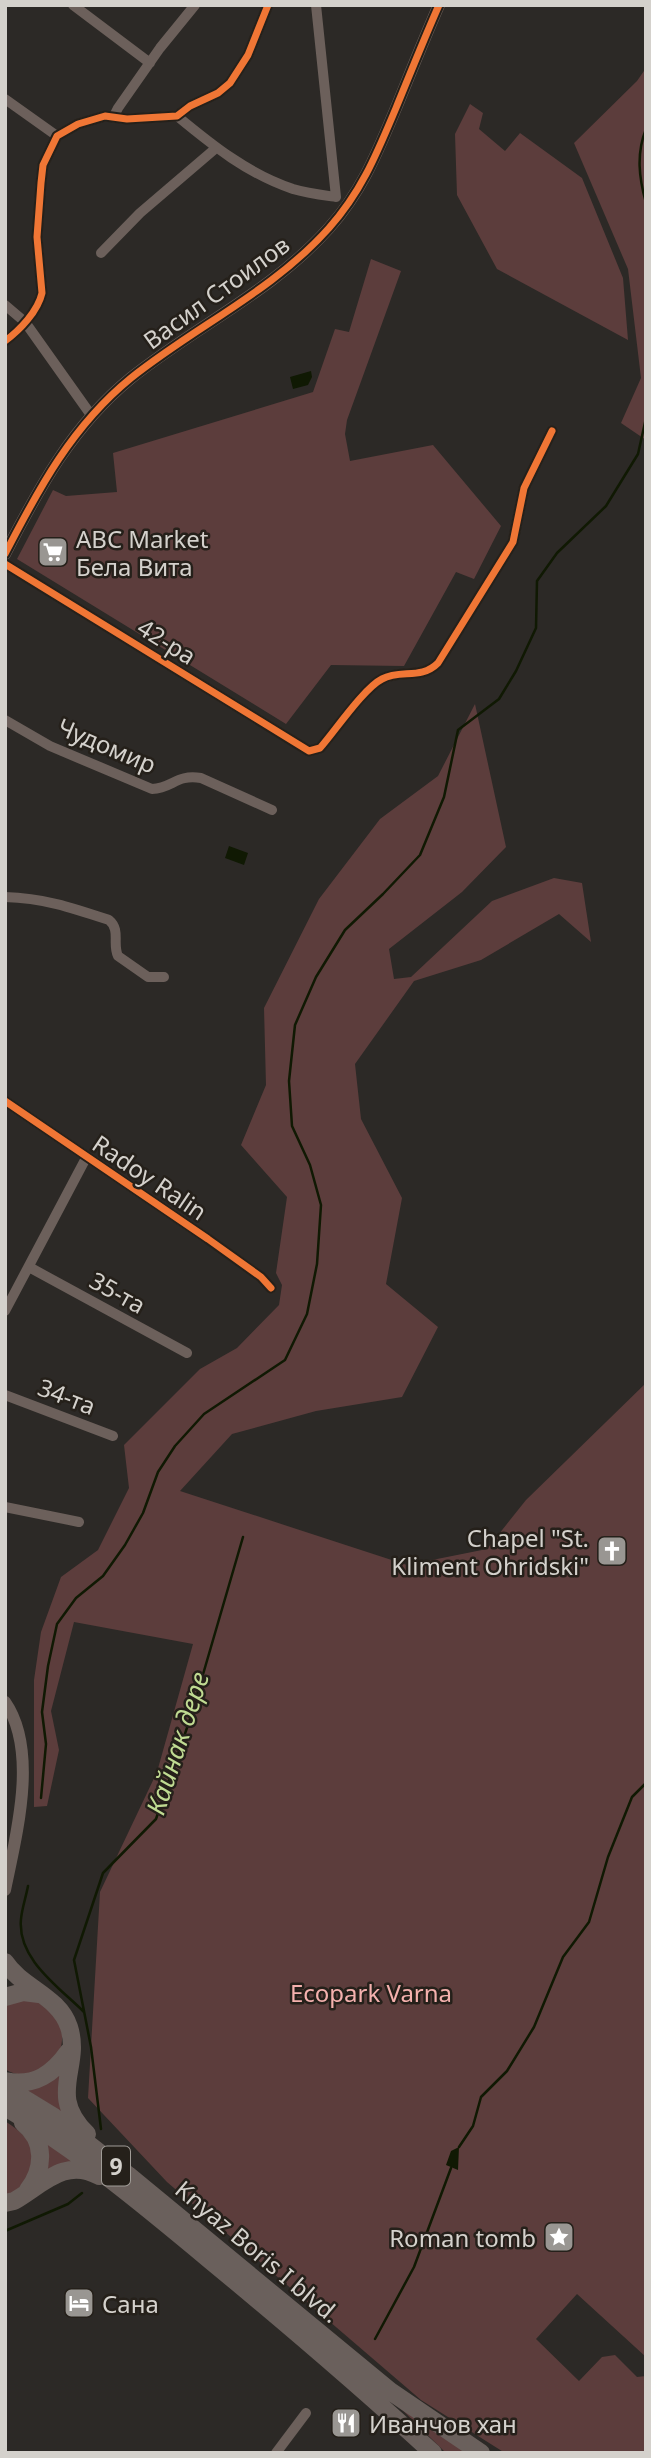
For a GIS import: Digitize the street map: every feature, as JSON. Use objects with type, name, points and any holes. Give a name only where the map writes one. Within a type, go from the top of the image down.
[{"type":"highway","points":[[5,1962],[15,1974],[52,2002],[64,2015],[70,2031],[66,2094],[71,2113],[127,2183]]},
{"type":"highway","points":[[5,1997],[23,1992],[39,1994]]},
{"type":"highway","points":[[5,2081],[26,2082],[47,2076],[71,2048]]},
{"type":"highway","name":"Knyaz Boris I blvd.","points":[[5,2087],[54,2117],[433,2453]]},
{"type":"highway","points":[[5,2109],[30,2129],[40,2148],[38,2173],[26,2193]]},
{"type":"highway","name":"Knyaz Boris I blvd.","points":[[5,2109],[127,2183],[380,2383],[481,2453]]},
{"type":"highway","points":[[5,2203],[59,2173],[73,2169],[127,2183]]},
{"type":"street","points":[[73,5],[150,63]]},
{"type":"street","points":[[114,116],[150,63],[195,5]]},
{"type":"street","points":[[5,341],[25,323],[38,306],[42,293],[37,237],[41,183],[43,165],[57,136],[93,118],[177,116],[190,106],[218,93],[230,83],[248,55],[268,5]]},
{"type":"street","points":[[316,5],[336,197],[345,208]]},
{"type":"street","name":"Васил Стоилов","points":[[5,554],[44,479],[92,415],[141,371],[271,282],[299,259],[345,208],[375,161],[439,5]]},
{"type":"street","points":[[5,99],[57,136]]},
{"type":"street","points":[[177,116],[216,148],[270,180],[294,189],[336,197]]},
{"type":"street","points":[[101,253],[141,212],[216,148]]},
{"type":"street","points":[[5,305],[25,323],[92,415]]},
{"type":"street","name":"42-ра","points":[[5,564],[309,751],[320,748],[370,688],[382,679],[430,671],[438,663],[513,542],[524,488],[552,431]]},
{"type":"street","name":"Чудомир","points":[[5,720],[50,746],[152,789],[159,789],[190,776],[201,778],[272,810]]},
{"type":"street","points":[[5,897],[52,901],[109,920],[114,924],[118,957],[149,977],[164,977]]},
{"type":"street","name":"Radoy Ralin","points":[[5,1101],[208,1239],[261,1277],[271,1288]]},
{"type":"street","points":[[5,1311],[86,1158]]},
{"type":"street","name":"35-та","points":[[29,1267],[187,1353]]},
{"type":"street","name":"34-та","points":[[5,1395],[113,1436]]},
{"type":"street","points":[[5,1507],[79,1522]]},
{"type":"street","points":[[5,1890],[19,1824],[24,1780],[21,1753],[7,1708]]},
{"type":"street","points":[[276,2453],[306,2413]]},
{"type":"green space","points":[[646,68],[646,440],[621,423],[641,378],[628,269],[574,143],[637,81]]},
{"type":"green space","points":[[470,104],[483,113],[479,129],[505,151],[520,133],[582,178],[623,278],[628,340],[497,269],[457,195],[455,134]]},
{"type":"green space","points":[[371,259],[401,271],[347,420],[345,434],[350,461],[433,445],[501,526],[474,579],[456,572],[404,666],[331,665],[286,724],[17,559],[53,490],[66,496],[117,492],[113,453],[313,392],[335,329],[349,332]]},
{"type":"green space","name":"Ecopark Varna","points":[[475,704],[506,847],[462,892],[389,949],[394,979],[411,977],[492,901],[554,878],[582,883],[591,942],[559,914],[481,960],[414,981],[355,1064],[361,1119],[402,1198],[386,1284],[438,1327],[402,1397],[316,1411],[232,1434],[180,1491],[407,1565],[487,1549],[526,1500],[646,1383],[646,2357],[577,2294],[536,2339],[579,2381],[602,2357],[615,2355],[637,2377],[646,2376],[646,2453],[505,2453],[421,2400],[167,2182],[88,2098],[100,1892],[157,1772],[193,1644],[74,1622],[51,1711],[59,1750],[47,1806],[34,1807],[34,1680],[41,1632],[61,1577],[98,1550],[129,1488],[124,1445],[200,1369],[237,1348],[279,1305],[282,1285],[276,1273],[287,1197],[241,1145],[266,1085],[264,1008],[319,899],[380,819],[438,776]]},
{"type":"green space","points":[[16,1999],[47,2007],[60,2025],[62,2036],[61,2046],[51,2064],[27,2074],[5,2069],[5,2002]]},
{"type":"green space","points":[[61,2068],[66,2115],[22,2087]]},
{"type":"green space","points":[[5,2121],[28,2140],[32,2161],[28,2183],[5,2198]]},
{"type":"green space","points":[[42,2134],[77,2161],[43,2179]]},
{"type":"green space","points":[[381,2389],[473,2453],[446,2453]]},
{"type":"shaded area","points":[[311,371],[312,377],[308,385],[293,389],[290,377]]},
{"type":"shaded area","points":[[229,846],[248,853],[244,865],[225,858]]},
{"type":"shaded area","points":[[459,2147],[458,2170],[446,2165],[451,2151]]},
{"type":"waterway","name":"Кайнак дере","points":[[646,129],[640,166],[646,203]]},
{"type":"waterway","name":"Кайнак дере","points":[[41,1798],[46,1744],[42,1712],[57,1624],[76,1598],[103,1576],[125,1545],[143,1513],[158,1472],[175,1446],[204,1414],[285,1360],[307,1314],[317,1264],[321,1205],[310,1165],[292,1126],[289,1081],[295,1025],[316,977],[345,930],[420,855],[444,797],[458,730],[499,699],[516,671],[536,628],[537,581],[557,553],[606,506],[638,454],[646,418]]},
{"type":"waterway","name":"Кайнак дере","points":[[101,2129],[91,2047],[74,1960],[103,1873],[156,1819],[190,1719],[243,1537]]},
{"type":"waterway","points":[[459,2147],[473,2126],[481,2097],[507,2071],[534,2027],[563,1957],[589,1922],[608,1857],[632,1797],[646,1783]]},
{"type":"waterway","name":"Кайнак дере","points":[[28,1886],[21,1919],[26,1947],[42,1971],[84,2012]]},
{"type":"waterway","points":[[375,2339],[414,2267],[451,2168]]},
{"type":"waterway","name":"Кайнак дере","points":[[5,2231],[68,2204],[82,2193]]},
{"type":"cycle path","points":[[5,341],[28,320],[42,293],[37,237],[41,183],[43,165],[57,136],[78,124],[105,116],[127,119],[177,116],[190,106],[218,93],[230,83],[248,55],[268,5]]},
{"type":"cycle path","points":[[5,554],[44,482],[91,416],[131,378],[156,359],[284,271],[341,214],[360,186],[375,156],[439,5]]},
{"type":"cycle path","points":[[5,564],[309,751],[320,748],[358,700],[382,679],[418,673],[438,663],[513,542],[524,488],[552,431]]},
{"type":"cycle path","points":[[5,1101],[208,1239],[261,1277],[271,1288]]},
{"type":"place","name":"ABC Market Бела Вита","points":[[53,552]]},
{"type":"place","name":"Chapel \"St. Kliment Ohridski\"","points":[[612,1551]]},
{"type":"place","name":"Roman tomb","points":[[559,2237]]},
{"type":"place","name":"Сана","points":[[79,2303]]},
{"type":"place","name":"Иванчов хан","points":[[346,2423]]}]
